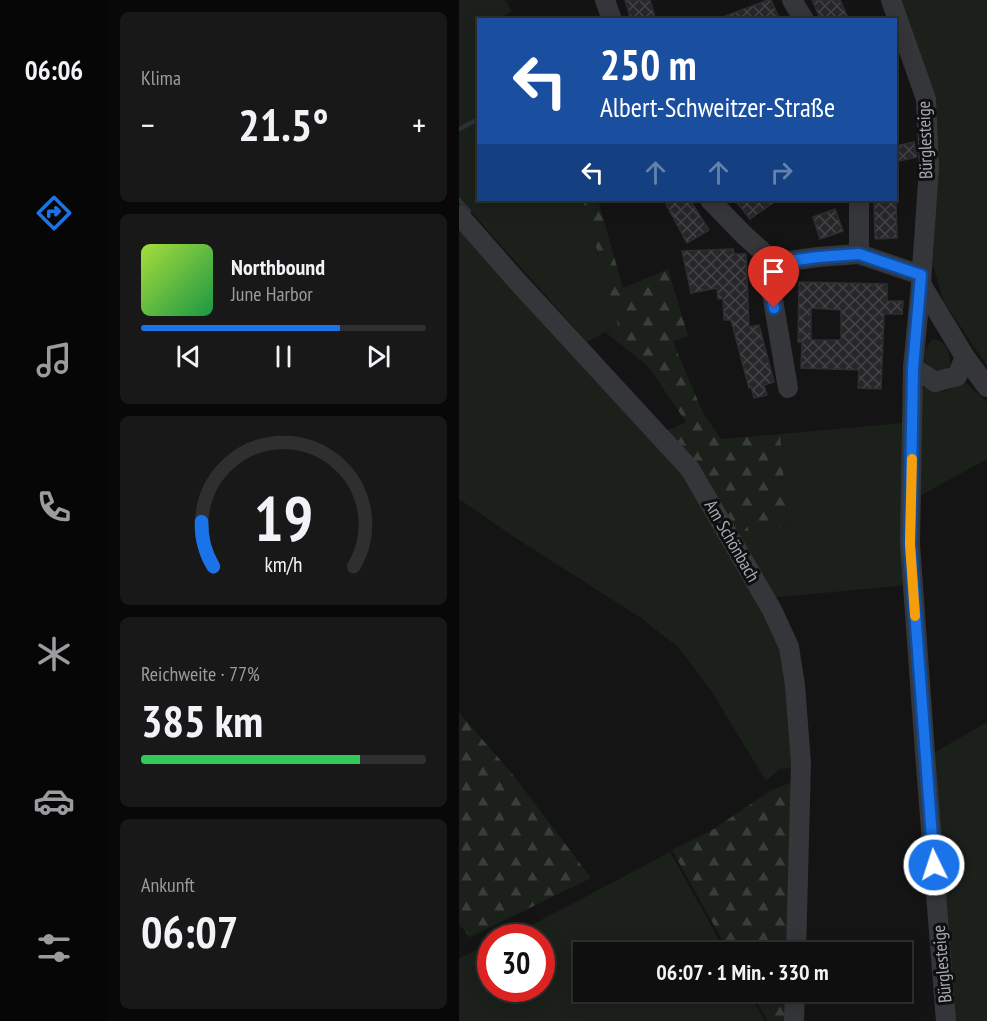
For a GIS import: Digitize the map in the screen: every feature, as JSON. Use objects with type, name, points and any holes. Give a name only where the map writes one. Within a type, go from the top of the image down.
[{"type":"street","points":[[605,0],[611,18]]},
{"type":"street","points":[[792,0],[803,18]]},
{"type":"street","name":"Bürglesteige","points":[[891,0],[926,99],[929,168],[913,368],[910,544],[946,1021]]},
{"type":"street","points":[[711,201],[775,263]]},
{"type":"street","points":[[859,201],[859,254]]},
{"type":"street","name":"Am Schönbach","points":[[459,215],[690,469],[772,610],[785,638],[789,647],[795,685],[801,763],[796,942]]},
{"type":"street","points":[[775,263],[859,254],[921,280],[965,357],[987,387]]},
{"type":"street","points":[[775,263],[771,288],[788,388]]},
{"type":"street","points":[[913,368],[935,382],[957,376],[965,357]]},
{"type":"street","points":[[794,1021],[795,1002]]},
{"type":"green space","points":[[459,0],[505,0],[512,11],[502,18],[477,18],[477,120],[459,129]]},
{"type":"green space","points":[[902,0],[987,0],[987,366],[944,302],[933,265],[936,204],[932,91]]},
{"type":"green space","points":[[477,121],[477,201],[583,201],[618,325],[587,342],[459,198],[459,130]]},
{"type":"green space","points":[[583,201],[598,201],[623,288],[668,269],[688,336],[673,342],[703,413],[721,439],[780,434],[788,527],[732,532],[662,433],[686,422],[648,366],[605,332],[618,325]]},
{"type":"green space","points":[[459,224],[675,463],[698,495],[778,637],[790,679],[795,768],[780,769],[766,781],[710,689],[679,648],[641,618],[459,499]]},
{"type":"green space","points":[[934,339],[942,342],[948,352],[950,365],[943,372],[935,373],[925,360],[926,347]]},
{"type":"green space","points":[[962,379],[987,402],[987,459],[916,498],[921,482],[918,447],[918,390],[925,388],[936,391],[950,390]]},
{"type":"green space","points":[[903,423],[907,585],[770,598],[732,532],[788,527],[780,434]]},
{"type":"green space","points":[[459,713],[510,771],[591,878],[497,924],[477,924],[477,934],[470,937],[459,924]]},
{"type":"green space","points":[[987,722],[987,1021],[952,1021],[932,754]]},
{"type":"green space","points":[[797,780],[792,942],[723,942],[672,850],[714,829],[770,791]]},
{"type":"green space","points":[[670,852],[720,942],[573,942],[573,1002],[754,1002],[765,1021],[459,1021],[459,958],[477,950],[477,1002],[555,1002],[555,924],[534,924]]},
{"type":"green space","points":[[757,1002],[791,1002],[790,1021],[768,1021]]},
{"type":"building","points":[[625,0],[650,0],[655,18],[630,18]]},
{"type":"building","points":[[771,0],[779,18],[720,18]]},
{"type":"building","points":[[812,0],[840,0],[848,18],[820,18]]},
{"type":"building","points":[[914,142],[917,157],[897,162],[897,146]]},
{"type":"building","points":[[672,201],[691,201],[709,230],[687,243],[666,204]]},
{"type":"building","points":[[736,201],[776,201],[750,219]]},
{"type":"building","points":[[896,202],[897,238],[875,239],[874,203]]},
{"type":"building","points":[[835,209],[843,231],[820,239],[813,217]]},
{"type":"building","points":[[733,249],[734,254],[746,254],[749,327],[759,325],[774,382],[764,385],[767,395],[754,398],[751,387],[749,388],[731,320],[724,320],[723,299],[718,299],[717,288],[691,293],[682,251]]},
{"type":"building","points":[[799,282],[887,284],[887,301],[903,301],[902,314],[884,314],[881,389],[858,388],[859,370],[801,368],[802,342],[798,342]],"holes":[[[811,308],[841,310],[841,340],[811,340]]]},
{"type":"waterway","points":[[459,129],[477,120]]},
{"type":"waterway","points":[[459,200],[469,211]]},
{"type":"slow traffic","points":[[912,459],[910,544],[915,616]]},
{"type":"route","points":[[774,308],[771,288],[775,263],[859,254],[921,275],[913,368],[910,544],[934,865]]}]
